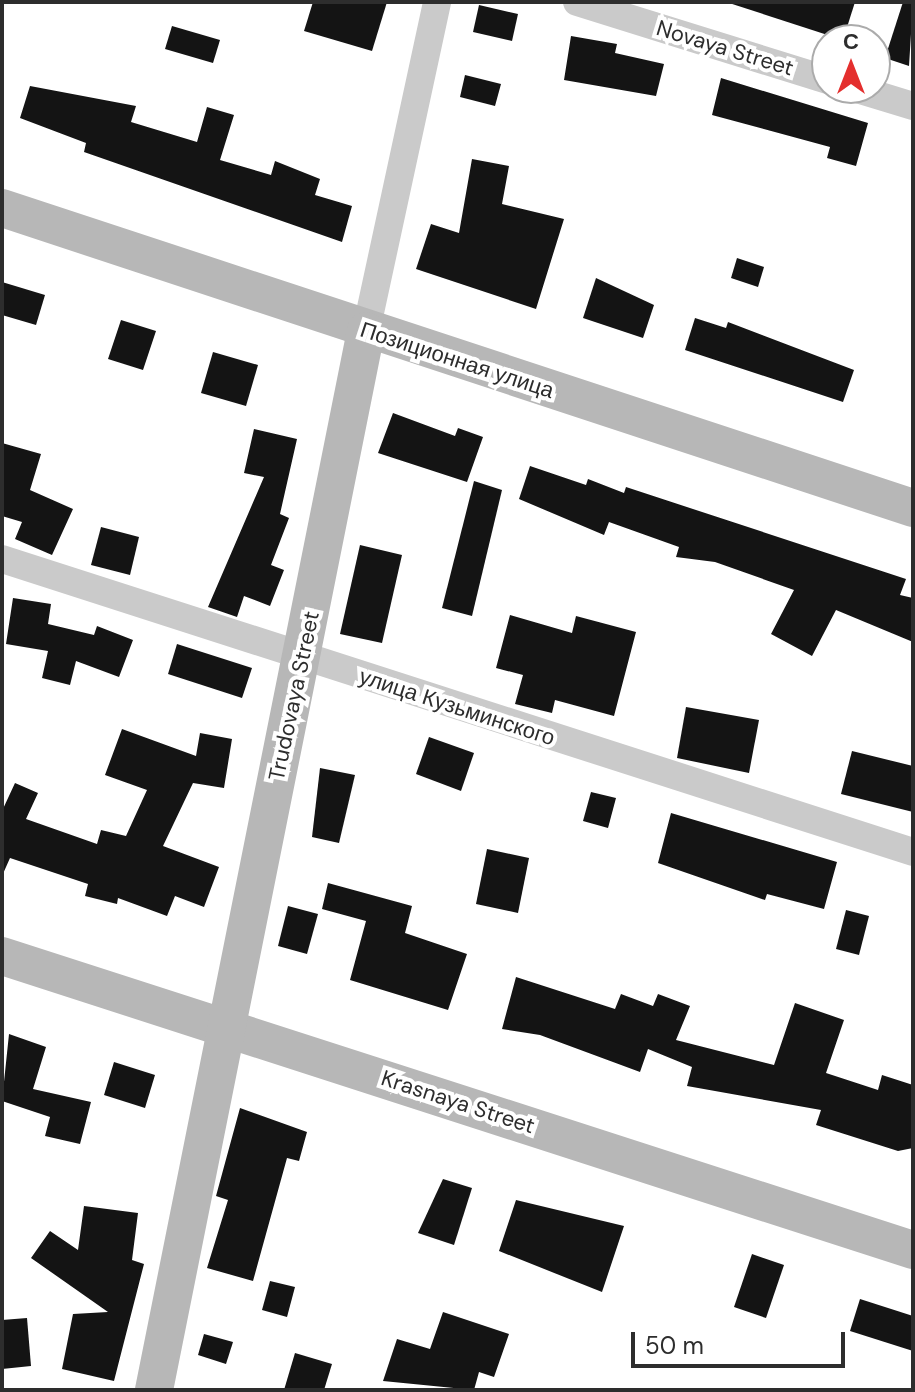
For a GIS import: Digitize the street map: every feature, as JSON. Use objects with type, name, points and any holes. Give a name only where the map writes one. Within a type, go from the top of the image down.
[{"type":"street","name":"Trudovaya Street","points":[[154,1390],[366,331],[437,2]]},
{"type":"street","name":"Novaya Street","points":[[577,2],[811,75]]},
{"type":"street","points":[[891,99],[913,106]]},
{"type":"street","name":"Позиционная улица","points":[[2,208],[366,331],[913,508]]},
{"type":"street","name":"улица Кузьминского","points":[[2,559],[913,852]]},
{"type":"street","name":"Krasnaya Street","points":[[2,956],[913,1250]]},
{"type":"building","points":[[313,2],[387,2],[372,51],[304,31]]},
{"type":"building","points":[[726,2],[855,2],[848,24],[811,24],[811,30]]},
{"type":"building","points":[[903,2],[913,2],[909,66],[891,60],[891,39]]},
{"type":"building","points":[[479,5],[518,14],[512,41],[473,32]]},
{"type":"building","points":[[172,26],[220,40],[213,63],[165,49]]},
{"type":"building","points":[[571,36],[617,44],[615,53],[664,64],[656,96],[564,80]]},
{"type":"building","points":[[465,75],[501,84],[495,106],[460,97]]},
{"type":"building","points":[[721,78],[868,123],[856,166],[827,158],[830,147],[712,115]]},
{"type":"building","points":[[30,86],[136,106],[131,122],[197,142],[207,107],[234,115],[220,160],[271,175],[275,161],[320,179],[315,195],[352,206],[342,242],[84,152],[86,143],[20,118]]},
{"type":"building","points":[[472,159],[509,166],[502,204],[564,219],[536,309],[416,269],[431,224],[459,233]]},
{"type":"building","points":[[737,258],[764,267],[758,287],[731,278]]},
{"type":"building","points":[[596,278],[654,305],[643,338],[583,318]]},
{"type":"building","points":[[2,282],[45,295],[36,325],[2,315]]},
{"type":"building","points":[[695,318],[726,328],[728,322],[854,370],[843,402],[685,350]]},
{"type":"building","points":[[121,320],[156,331],[143,370],[108,359]]},
{"type":"building","points":[[213,352],[258,365],[246,406],[201,393]]},
{"type":"building","points":[[393,413],[455,436],[458,428],[483,437],[467,482],[378,453]]},
{"type":"building","points":[[254,429],[297,439],[280,514],[289,518],[271,565],[284,570],[270,606],[244,596],[237,617],[208,607],[264,477],[244,473]]},
{"type":"building","points":[[2,443],[41,454],[30,490],[73,509],[52,555],[15,539],[22,522],[2,516]]},
{"type":"building","points":[[530,466],[586,485],[588,479],[624,493],[626,487],[906,579],[900,595],[913,598],[913,642],[836,610],[812,656],[771,634],[794,590],[715,562],[676,557],[679,547],[609,522],[604,535],[519,499]]},
{"type":"building","points":[[474,481],[502,490],[472,616],[442,608]]},
{"type":"building","points":[[101,527],[139,537],[130,575],[91,565]]},
{"type":"building","points":[[360,545],[402,555],[382,643],[340,634]]},
{"type":"building","points":[[13,598],[51,604],[48,624],[94,635],[97,626],[133,640],[119,677],[76,661],[70,685],[42,678],[48,651],[6,644]]},
{"type":"building","points":[[510,615],[572,633],[576,616],[636,632],[614,716],[555,700],[552,713],[515,704],[523,675],[496,668]]},
{"type":"building","points":[[177,644],[252,668],[242,698],[168,674]]},
{"type":"building","points":[[686,707],[759,720],[749,773],[677,758]]},
{"type":"building","points":[[122,729],[196,756],[200,733],[232,739],[224,788],[193,783],[163,846],[219,867],[204,907],[175,896],[167,916],[118,898],[117,904],[85,896],[88,884],[10,858],[2,876],[2,811],[15,783],[38,793],[26,819],[97,844],[101,830],[126,836],[147,790],[105,775]]},
{"type":"building","points":[[429,737],[474,753],[461,791],[416,774]]},
{"type":"building","points":[[852,751],[913,766],[913,812],[841,794]]},
{"type":"building","points":[[320,768],[355,775],[339,843],[312,837]]},
{"type":"building","points":[[591,792],[616,798],[608,828],[583,821]]},
{"type":"building","points":[[671,813],[837,862],[824,909],[767,894],[765,900],[658,863]]},
{"type":"building","points":[[487,849],[529,858],[518,913],[476,904]]},
{"type":"building","points":[[328,883],[412,906],[405,933],[467,954],[448,1010],[350,980],[366,921],[322,909]]},
{"type":"building","points":[[288,906],[318,914],[307,954],[278,946]]},
{"type":"building","points":[[846,910],[869,916],[859,955],[836,949]]},
{"type":"building","points":[[516,977],[615,1009],[621,994],[653,1006],[658,994],[690,1006],[676,1040],[774,1065],[795,1003],[844,1020],[826,1073],[878,1090],[882,1075],[913,1085],[913,1148],[898,1151],[816,1125],[821,1110],[687,1086],[692,1067],[648,1049],[640,1072],[540,1035],[502,1029]]},
{"type":"building","points":[[9,1034],[46,1047],[33,1089],[91,1102],[80,1144],[45,1136],[50,1117],[2,1101]]},
{"type":"building","points":[[114,1062],[155,1075],[145,1108],[104,1095]]},
{"type":"building","points":[[240,1108],[307,1132],[299,1161],[287,1158],[253,1281],[207,1268],[228,1200],[216,1196]]},
{"type":"building","points":[[443,1179],[472,1188],[454,1245],[418,1233]]},
{"type":"building","points":[[516,1200],[624,1226],[602,1292],[499,1251]]},
{"type":"building","points":[[84,1206],[138,1213],[132,1260],[144,1264],[114,1381],[62,1369],[73,1314],[108,1312],[31,1258],[50,1231],[78,1250]]},
{"type":"building","points":[[752,1254],[784,1265],[766,1318],[734,1307]]},
{"type":"building","points":[[270,1281],[295,1287],[287,1317],[262,1310]]},
{"type":"building","points":[[860,1299],[913,1316],[913,1351],[850,1331]]},
{"type":"building","points":[[443,1312],[509,1334],[494,1377],[479,1372],[474,1390],[383,1381],[397,1339],[430,1349]]},
{"type":"building","points":[[27,1318],[31,1366],[2,1369],[2,1320]]},
{"type":"building","points":[[204,1334],[233,1342],[226,1364],[198,1355]]},
{"type":"building","points":[[295,1353],[332,1364],[324,1390],[284,1390]]}]
